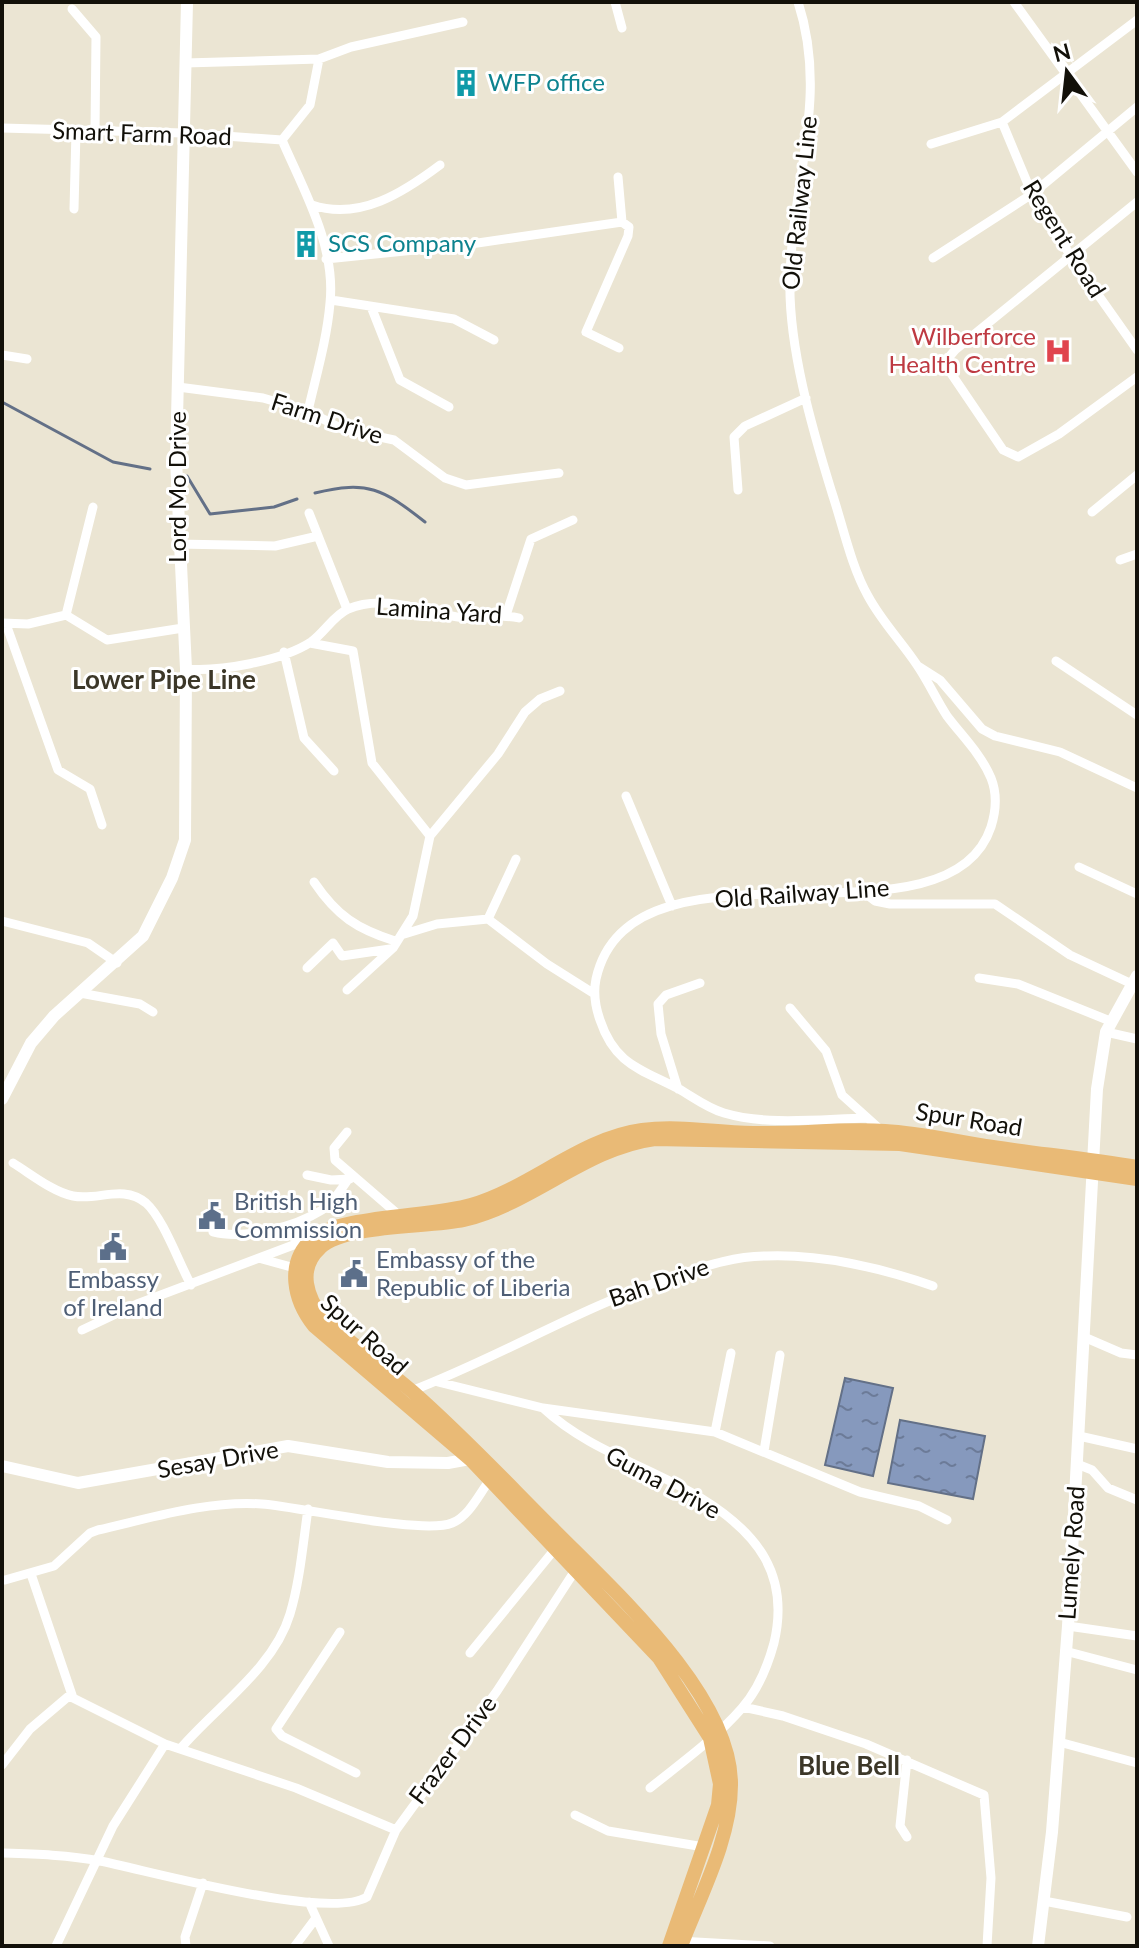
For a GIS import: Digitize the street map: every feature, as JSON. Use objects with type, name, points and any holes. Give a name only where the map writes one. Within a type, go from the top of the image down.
[{"type":"main road","name":"Spur Road","points":[[312,1238],[337,1226],[438,1213],[503,1193],[642,1130],[668,1128],[769,1133],[882,1131],[1095,1165],[1137,1179]]},
{"type":"main road","name":"Spur Road","points":[[371,1366],[324,1319],[308,1294],[309,1266],[321,1247],[347,1235],[438,1225],[495,1211],[606,1147],[655,1139],[878,1143],[1137,1167]]},
{"type":"main road","points":[[295,1268],[312,1238]]},
{"type":"main road","name":"Spur Road","points":[[295,1268],[295,1286],[305,1314],[407,1395],[476,1458],[686,1676],[728,1755],[729,1808],[718,1849],[676,1943]]},
{"type":"main road","name":"Spur Road","points":[[546,1530],[555,1549],[580,1564]]},
{"type":"main road","name":"Spur Road","points":[[676,1943],[718,1805],[720,1784],[715,1734]]},
{"type":"street","name":"Lord Mo Drive","points":[[117,963],[153,919],[185,840],[186,669],[177,544],[187,2]]},
{"type":"street","points":[[615,2],[622,28]]},
{"type":"street","name":"Old Railway Line","points":[[593,993],[599,966],[620,931],[672,906],[736,895],[862,891],[928,883],[947,875],[983,843],[990,830],[996,797],[992,780],[932,693],[918,666],[884,624],[864,590],[821,458],[806,398],[790,301],[795,213],[812,84],[812,57],[798,2]]},
{"type":"street","points":[[1014,2],[1137,172]]},
{"type":"street","points":[[72,9],[96,37],[95,130]]},
{"type":"street","points":[[931,144],[1002,122],[1137,20]]},
{"type":"street","points":[[185,63],[319,59],[351,47],[463,22]]},
{"type":"street","points":[[308,411],[331,300],[326,259],[312,205],[282,140],[310,105],[316,88],[319,59]]},
{"type":"street","points":[[933,258],[1032,194],[1137,107]]},
{"type":"street","name":"Regent Road","points":[[1002,122],[1032,194],[1070,255],[1137,350]]},
{"type":"street","name":"Smart Farm Road","points":[[2,128],[184,133],[282,140]]},
{"type":"street","points":[[74,209],[76,131]]},
{"type":"street","points":[[312,205],[335,208],[388,201],[440,165]]},
{"type":"street","points":[[618,177],[622,222]]},
{"type":"street","points":[[1137,202],[944,363],[1003,450],[1010,455],[1025,454],[1048,440],[1137,377]]},
{"type":"street","points":[[326,259],[464,245],[622,222],[629,227],[628,236],[586,332],[619,348]]},
{"type":"street","points":[[331,300],[372,309],[454,319],[494,340]]},
{"type":"street","points":[[372,309],[400,380],[449,407]]},
{"type":"street","points":[[2,355],[27,359]]},
{"type":"street","name":"Farm Drive","points":[[178,387],[234,392],[308,411],[342,429],[394,440],[451,481],[478,484],[559,473]]},
{"type":"street","points":[[738,490],[734,437],[745,426],[806,398]]},
{"type":"street","points":[[1092,512],[1137,475]]},
{"type":"street","points":[[66,615],[93,507]]},
{"type":"street","points":[[309,513],[347,609]]},
{"type":"street","points":[[506,615],[531,539],[573,520]]},
{"type":"street","points":[[177,544],[275,546],[318,536]]},
{"type":"street","points":[[1120,560],[1137,554]]},
{"type":"street","name":"Lamina Yard","points":[[186,669],[227,669],[310,643],[347,609],[395,604],[465,618],[506,615],[519,618]]},
{"type":"street","points":[[102,825],[90,789],[58,770],[4,623],[66,615],[107,640],[183,628]]},
{"type":"street","points":[[310,643],[353,651],[372,763],[430,836]]},
{"type":"street","points":[[284,652],[304,738],[334,771]]},
{"type":"street","points":[[1056,661],[1137,715]]},
{"type":"street","name":"Old Railway Line","points":[[918,666],[940,680],[982,729],[995,736],[1060,752],[1137,788]]},
{"type":"street","points":[[347,990],[396,941],[419,901],[430,836],[498,754],[525,712],[540,699],[560,691]]},
{"type":"street","points":[[626,796],[672,906]]},
{"type":"street","points":[[488,919],[516,859]]},
{"type":"street","points":[[1079,867],[1137,894]]},
{"type":"street","points":[[314,882],[360,930],[396,941]]},
{"type":"street","points":[[862,891],[875,901],[890,904],[995,904],[1070,955],[1134,980],[1108,1026]]},
{"type":"street","points":[[307,968],[333,943],[342,956],[447,922],[488,919],[547,964],[593,993],[606,1037],[620,1058],[678,1089],[723,1112],[746,1117],[867,1118]]},
{"type":"street","points":[[2,921],[88,943],[117,963],[54,1016],[31,1043],[2,1099]]},
{"type":"street","points":[[979,978],[1018,984],[1137,1039]]},
{"type":"street","points":[[678,1089],[661,1034],[658,1004],[666,995],[700,983]]},
{"type":"street","points":[[80,993],[140,1004],[153,1012]]},
{"type":"street","points":[[790,1008],[826,1051],[842,1095],[882,1131]]},
{"type":"street","name":"Lumely Road","points":[[1039,1946],[1068,1626],[1097,1089],[1108,1026]]},
{"type":"street","points":[[347,1132],[332,1154],[350,1180],[402,1217]]},
{"type":"street","points":[[13,1163],[75,1196],[129,1194],[145,1202],[156,1215],[191,1285]]},
{"type":"street","points":[[307,1175],[350,1180]]},
{"type":"street","points":[[213,1232],[242,1237],[314,1215],[333,1201],[350,1180]]},
{"type":"street","points":[[82,1330],[137,1304],[312,1238]]},
{"type":"street","name":"Bah Drive","points":[[407,1395],[591,1306],[738,1258],[782,1256],[881,1270],[933,1286]]},
{"type":"street","points":[[262,1259],[295,1268]]},
{"type":"street","points":[[1084,1337],[1137,1355]]},
{"type":"street","points":[[715,1432],[731,1353]]},
{"type":"street","points":[[764,1451],[780,1355]]},
{"type":"street","points":[[438,1382],[543,1408],[715,1432],[860,1492],[919,1506],[947,1520]]},
{"type":"street","name":"Guma Drive","points":[[543,1408],[591,1444],[653,1471],[703,1499],[741,1529],[767,1559],[777,1585],[779,1620],[771,1655],[743,1707],[650,1788]]},
{"type":"street","points":[[1079,1436],[1137,1449]]},
{"type":"street","name":"Sesay Drive","points":[[2,1466],[78,1483],[288,1446],[388,1462],[476,1458]]},
{"type":"street","points":[[1077,1464],[1092,1470],[1108,1488],[1137,1500]]},
{"type":"street","points":[[5,1580],[31,1574],[64,1560],[84,1538],[98,1530],[220,1505],[262,1504],[434,1527],[452,1523],[464,1514],[493,1476]]},
{"type":"street","points":[[181,1748],[262,1662],[278,1639],[290,1615],[308,1509]]},
{"type":"street","points":[[470,1653],[555,1549]]},
{"type":"street","name":"Frazer Drive","points":[[309,1902],[349,1904],[367,1897],[396,1830],[497,1691],[580,1564]]},
{"type":"street","points":[[31,1574],[70,1695],[165,1744],[296,1788],[396,1830]]},
{"type":"street","points":[[1068,1626],[1137,1636]]},
{"type":"street","points":[[340,1632],[276,1729],[282,1736],[356,1773]]},
{"type":"street","points":[[1065,1651],[1137,1670]]},
{"type":"street","points":[[2,1765],[30,1729],[70,1695]]},
{"type":"street","points":[[743,1707],[783,1716],[907,1760],[979,1791],[987,1800],[991,1878],[987,1946]]},
{"type":"street","points":[[1059,1742],[1137,1763]]},
{"type":"street","points":[[56,1946],[113,1826],[165,1744]]},
{"type":"street","points":[[907,1760],[900,1826],[907,1837]]},
{"type":"street","points":[[575,1815],[608,1831],[704,1847]]},
{"type":"street","points":[[2,1853],[97,1861],[309,1902],[329,1946]]},
{"type":"street","points":[[186,1946],[185,1937],[203,1883]]},
{"type":"street","points":[[1044,1901],[1127,1917]]},
{"type":"street","points":[[295,1946],[316,1918]]},
{"type":"street","points":[[676,1943],[770,1946]]},
{"type":"water","points":[[845,1378],[893,1388],[873,1476],[825,1465]]},
{"type":"water","points":[[900,1420],[985,1436],[973,1499],[888,1483]]},
{"type":"waterway","points":[[2,402],[113,462],[150,469]]},
{"type":"waterway","points":[[187,476],[210,514],[274,507],[297,499]]},
{"type":"waterway","points":[[315,493],[349,487],[374,490],[398,502],[425,522]]},
{"type":"place","name":"WFP office","points":[[466,83]]},
{"type":"place","name":"SCS Company","points":[[306,244]]},
{"type":"place","name":"Wilberforce Health Centre","points":[[1058,351]]},
{"type":"place","name":"British High Commission","points":[[212,1216]]},
{"type":"place","name":"Embassy of Ireland","points":[[113,1247]]},
{"type":"place","name":"Embassy of the Republic of Liberia","points":[[354,1274]]},
{"type":"district","name":"Lower Pipe Line","points":[[164,680]]},
{"type":"district","name":"Blue Bell","points":[[849,1766]]}]
